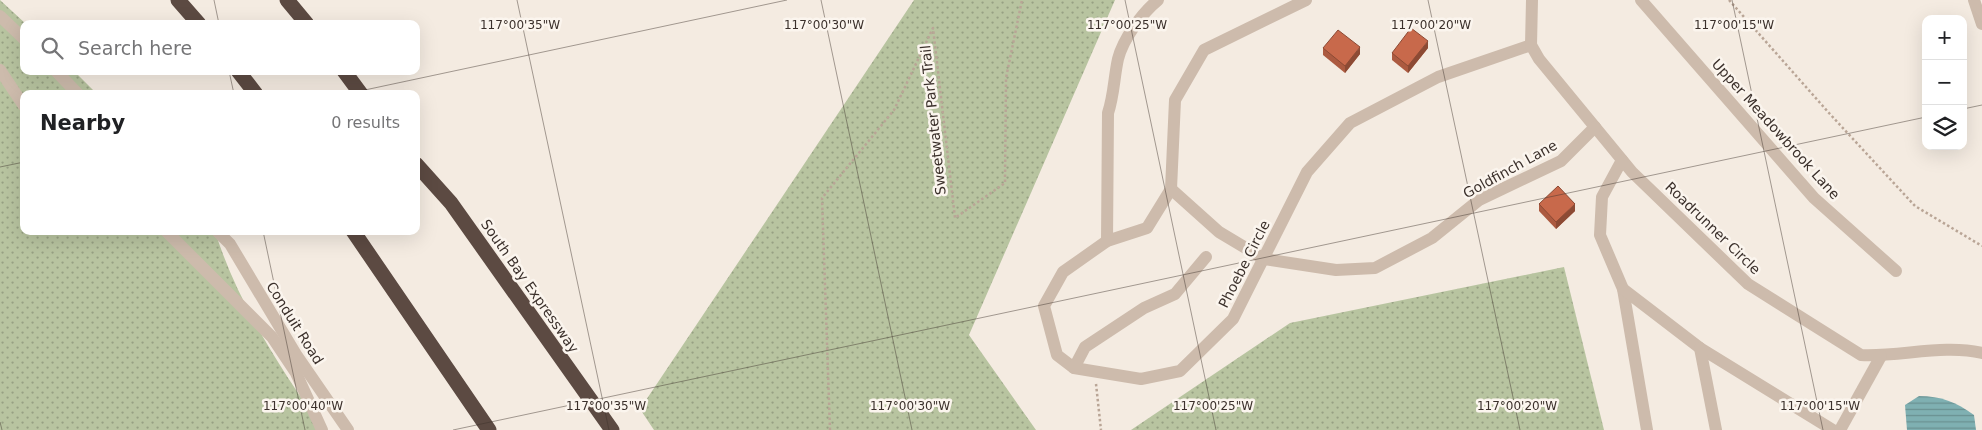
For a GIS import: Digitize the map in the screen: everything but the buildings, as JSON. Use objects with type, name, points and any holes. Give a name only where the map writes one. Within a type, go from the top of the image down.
[{"type":"highway","points":[[178,0],[196,20]]},
{"type":"highway","points":[[287,0],[304,20]]},
{"type":"highway","points":[[241,75],[253,90]]},
{"type":"highway","points":[[347,75],[358,90]]},
{"type":"highway","name":"South Bay Expressway","points":[[420,169],[451,204],[612,430]]},
{"type":"highway","points":[[355,235],[489,430]]},
{"type":"street","name":"Phoebe Circle","points":[[1306,0],[1204,50],[1175,100],[1171,189],[1147,228],[1107,241],[1063,272],[1044,306],[1057,355],[1074,368],[1095,373],[1141,379],[1180,371],[1233,319],[1307,172],[1350,123],[1438,76],[1531,45]]},
{"type":"street","points":[[1531,45],[1532,0]]},
{"type":"street","name":"Upper Meadowbrook Lane","points":[[1641,0],[1814,198],[1896,270]]},
{"type":"street","points":[[1974,0],[1982,24]]},
{"type":"street","points":[[1107,241],[1108,113],[1118,57],[1125,43],[1154,1]]},
{"type":"street","points":[[0,16],[20,35]]},
{"type":"street","name":"Roadrunner Circle","points":[[1531,45],[1539,60],[1622,160],[1748,284],[1861,355],[1881,356],[1936,351],[1971,351],[1982,353]]},
{"type":"street","points":[[0,70],[20,100]]},
{"type":"street","points":[[60,75],[74,90]]},
{"type":"street","name":"Goldfinch Lane","points":[[1171,189],[1219,232],[1264,259],[1336,270],[1375,268],[1432,238],[1479,200],[1561,161],[1595,127]]},
{"type":"street","points":[[1622,160],[1602,197],[1600,235],[1623,289],[1647,430]]},
{"type":"street","points":[[170,235],[272,337],[296,373],[322,430]]},
{"type":"street","name":"Conduit Road","points":[[221,235],[230,244],[297,356],[348,430]]},
{"type":"street","points":[[1074,368],[1085,347],[1144,308],[1175,294],[1206,257]]},
{"type":"street","points":[[1623,289],[1700,348],[1833,430]]},
{"type":"street","points":[[1700,348],[1716,430]]},
{"type":"street","points":[[1840,430],[1881,356]]},
{"type":"path","name":"Sweetwater Park Trail","points":[[830,430],[822,198],[894,110],[933,28],[954,218],[1005,183],[1006,78],[1022,0]]},
{"type":"path","points":[[1729,0],[1829,113],[1915,206],[1982,246]]},
{"type":"path","points":[[1095,373],[1101,430]]},
{"type":"green space","points":[[0,0],[22,20],[20,20],[20,75],[78,75],[93,90],[20,90],[20,235],[216,235],[235,283],[262,335],[292,384],[324,430],[0,430]]},
{"type":"green space","points":[[914,0],[1115,0],[969,335],[1036,430],[654,430],[640,409]]},
{"type":"green space","points":[[1564,267],[1604,430],[1131,430],[1290,323]]},
{"type":"water","points":[[1919,396],[1941,399],[1961,407],[1974,415],[1976,430],[1907,430],[1905,405]]}]
